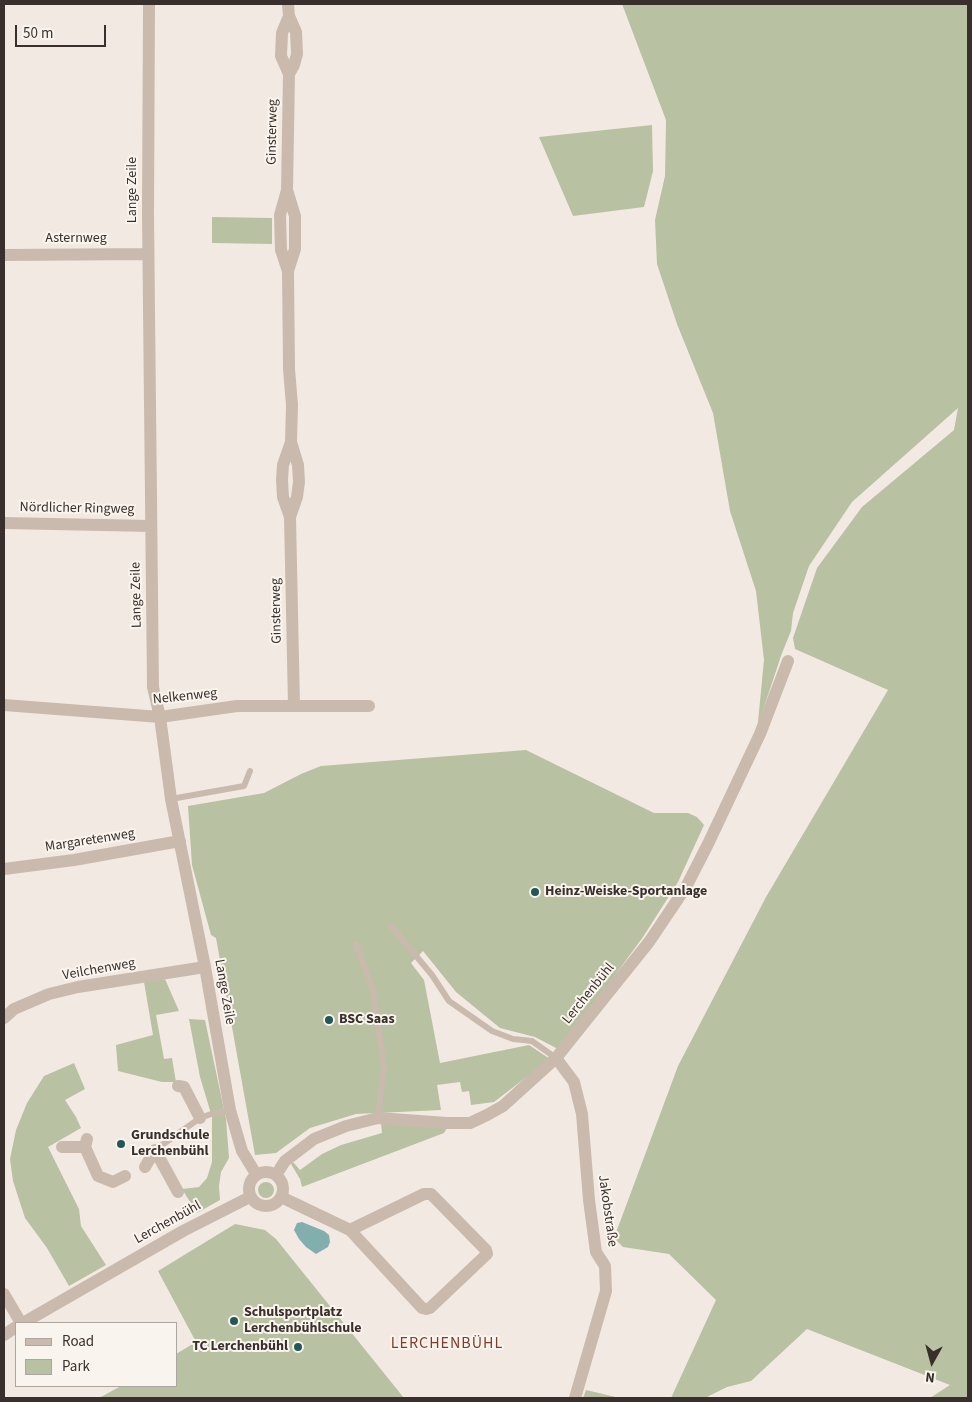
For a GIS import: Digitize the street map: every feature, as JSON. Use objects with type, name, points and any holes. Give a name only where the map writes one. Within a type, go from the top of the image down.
[{"type":"street","name":"Lange Zeile","points":[[149,4],[148,254],[153,687],[160,717],[171,799],[205,967],[230,1110],[242,1151],[256,1174]]},
{"type":"street","name":"Ginsterweg","points":[[288,10],[296,32],[297,54],[289,74],[287,190],[295,216],[295,249],[288,271],[289,369],[292,405],[291,442],[283,465],[282,480],[283,498],[290,516],[294,706]]},
{"type":"street","name":"Asternweg","points":[[4,254],[148,254]]},
{"type":"street","name":"Nördlicher Ringweg","points":[[4,523],[151,526]]},
{"type":"street","name":"Lerchenbühl","points":[[276,1175],[285,1161],[314,1139],[346,1126],[378,1118],[470,1123],[503,1106],[556,1058],[649,942],[686,887],[760,734],[788,661]]},
{"type":"street","name":"Nelkenweg","points":[[4,705],[160,717],[237,706],[369,706]]},
{"type":"street","name":"Margaretenweg","points":[[4,869],[74,860],[180,840]]},
{"type":"street","name":"Veilchenweg","points":[[4,1018],[14,1009],[49,994],[78,987],[205,967]]},
{"type":"street","name":"Jakobstraße","points":[[556,1058],[574,1082],[582,1114],[588,1200],[596,1252],[605,1266],[606,1292],[575,1398]]},
{"type":"street","points":[[178,1086],[184,1087],[200,1118]]},
{"type":"street","points":[[62,1147],[86,1143],[98,1176],[114,1182],[124,1176]]},
{"type":"street","points":[[145,1167],[155,1150]]},
{"type":"street","points":[[155,1150],[178,1192]]},
{"type":"street","points":[[267,1171],[276,1175],[283,1185],[281,1197],[277,1202],[264,1206],[259,1205],[250,1197],[248,1191],[251,1178],[256,1174],[267,1171]]},
{"type":"street","points":[[281,1197],[350,1230],[422,1308],[430,1308],[487,1254],[431,1194],[424,1194],[350,1230]]},
{"type":"street","name":"Lerchenbühl","points":[[24,1322],[183,1231],[250,1197]]},
{"type":"street","points":[[4,1294],[21,1322]]},
{"type":"street","points":[[4,1335],[15,1328]]},
{"type":"lane","points":[[171,799],[244,786],[250,771]]},
{"type":"lane","points":[[392,926],[432,975],[449,1001],[492,1031],[513,1039],[532,1041],[556,1058]]},
{"type":"lane","points":[[356,944],[373,990],[383,1058],[384,1067],[378,1118]]},
{"type":"lane","points":[[155,1150],[200,1118],[230,1110]]},
{"type":"green space","points":[[622,4],[968,4],[968,1398],[930,1398],[950,1385],[807,1329],[751,1381],[727,1387],[705,1398],[671,1398],[716,1300],[669,1254],[623,1247],[614,1238],[678,1066],[766,897],[888,690],[795,649],[793,638],[817,568],[862,507],[954,430],[958,408],[852,502],[809,566],[793,613],[791,631],[758,722],[764,660],[756,591],[730,511],[713,413],[677,324],[657,264],[655,220],[665,176],[666,120]]},
{"type":"green space","points":[[652,125],[653,171],[644,207],[573,216],[539,137]]},
{"type":"green space","points":[[212,217],[272,218],[272,244],[212,243]]},
{"type":"green space","points":[[526,750],[654,813],[688,813],[697,817],[704,825],[678,882],[643,937],[577,1027],[558,1049],[535,1037],[500,1028],[456,992],[423,951],[411,963],[424,980],[440,1063],[529,1045],[550,1059],[494,1102],[471,1105],[469,1091],[462,1092],[460,1082],[437,1085],[441,1110],[356,1114],[310,1128],[276,1153],[255,1155],[216,938],[211,935],[192,865],[188,806],[264,793],[321,766]]},
{"type":"green space","points":[[165,979],[179,1011],[156,1015],[164,1059],[172,1058],[176,1082],[162,1082],[118,1071],[116,1045],[153,1035],[144,982]]},
{"type":"green space","points":[[189,1019],[205,1020],[226,1119],[229,1158],[221,1172],[220,1200],[197,1213],[182,1189],[199,1187],[207,1178],[212,1162],[212,1117],[200,1077]]},
{"type":"green space","points":[[74,1063],[85,1089],[65,1100],[81,1128],[48,1147],[79,1209],[81,1226],[106,1265],[69,1286],[47,1248],[25,1218],[13,1181],[10,1159],[16,1130],[27,1103],[44,1076]]},
{"type":"green space","points":[[381,1123],[447,1128],[444,1133],[302,1187],[300,1179],[291,1164],[293,1162],[300,1170],[322,1154],[341,1145],[382,1133]]},
{"type":"green space","points":[[266,1182],[274,1190],[266,1198],[258,1190]]},
{"type":"green space","points":[[235,1224],[265,1230],[276,1239],[404,1398],[99,1398],[119,1387],[178,1387],[178,1353],[196,1342],[158,1271]]},
{"type":"green space","points":[[586,1390],[620,1398],[583,1398]]},
{"type":"water","points":[[302,1222],[329,1235],[330,1242],[328,1247],[316,1254],[306,1247],[294,1230],[297,1223]]},
{"type":"place","name":"Heinz-Weiske-Sportanlage","points":[[535,892]]},
{"type":"place","name":"BSC Saas","points":[[329,1020]]},
{"type":"place","name":"Grundschule Lerchenbühl","points":[[121,1144]]},
{"type":"place","name":"Schulsportplatz Lerchenbühlschule","points":[[234,1321]]},
{"type":"place","name":"TC Lerchenbühl","points":[[298,1347]]},
{"type":"district","name":"LERCHENBÜHL","points":[[447,1344]]}]
